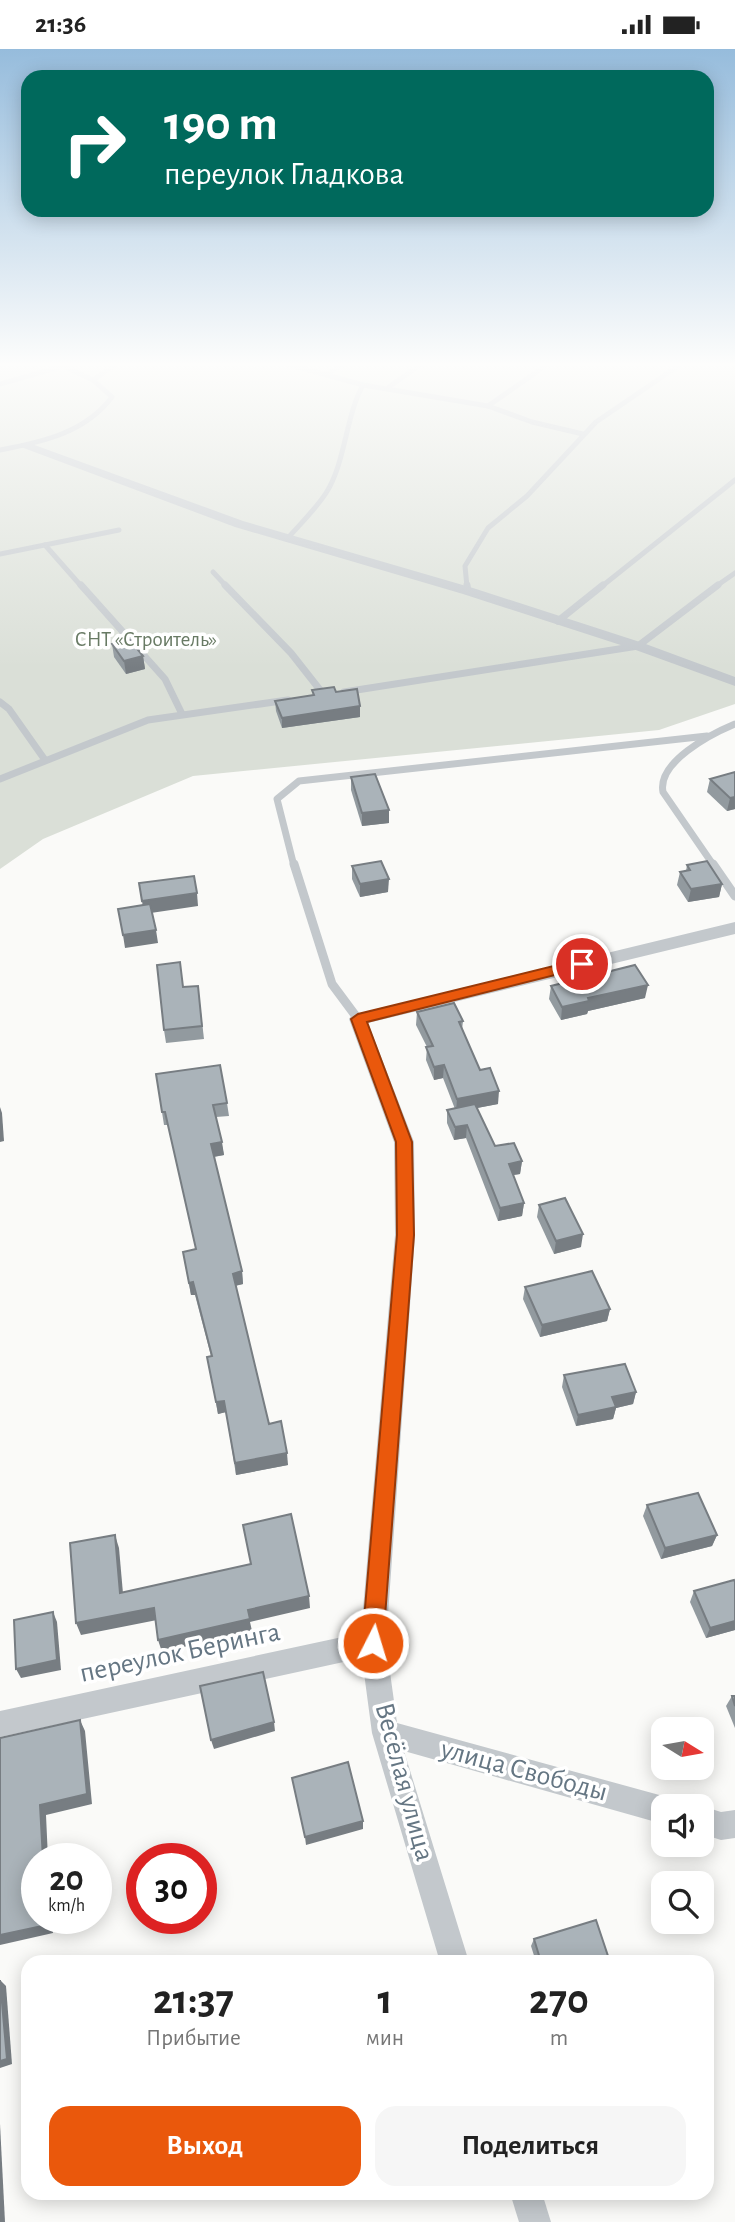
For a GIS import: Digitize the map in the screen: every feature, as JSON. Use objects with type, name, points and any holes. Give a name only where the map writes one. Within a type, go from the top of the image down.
[{"type":"street","points":[[80,465],[228,520],[468,591],[638,646],[735,682]]},
{"type":"street","points":[[358,1019],[735,928]]},
{"type":"street","name":"Весёлая улица","points":[[358,1019],[404,1142],[405,1235],[373,1643],[385,1733],[453,1955]]},
{"type":"street","name":"переулок Беринга","points":[[0,1724],[373,1643]]},
{"type":"street","name":"улица Свободы","points":[[385,1733],[651,1807]]},
{"type":"street","points":[[714,1824],[735,1824]]},
{"type":"street","points":[[528,2200],[535,2222]]},
{"type":"lane","points":[[287,538],[327,492],[336,465]]},
{"type":"lane","points":[[468,591],[465,566],[488,527],[527,496],[557,465]]},
{"type":"lane","points":[[558,621],[735,480]]},
{"type":"lane","points":[[0,554],[120,530]]},
{"type":"lane","points":[[45,545],[165,679],[182,714]]},
{"type":"lane","points":[[213,572],[291,653],[324,695]]},
{"type":"lane","points":[[311,697],[638,646],[686,607],[735,573]]},
{"type":"lane","points":[[0,779],[148,720],[298,699]]},
{"type":"lane","points":[[0,702],[9,709],[45,760]]},
{"type":"lane","points":[[358,1019],[332,984],[288,847],[277,799],[299,781],[707,736],[735,724]]},
{"type":"lane","points":[[707,736],[664,773],[661,782],[663,792],[735,896]]},
{"type":"green space","name":"СНТ «Строитель»","points":[[0,465],[735,465],[735,704],[659,730],[193,776],[43,839],[0,869]]},
{"type":"building","points":[[130,640],[143,656],[124,661],[112,644]]},
{"type":"building","points":[[334,687],[336,692],[357,689],[360,706],[282,718],[275,701],[314,695],[312,690]]},
{"type":"building","points":[[735,772],[735,797],[730,798],[710,779]]},
{"type":"building","points":[[375,774],[389,810],[362,813],[351,777]]},
{"type":"building","points":[[381,861],[389,879],[360,884],[352,866]]},
{"type":"building","points":[[707,861],[722,884],[691,889],[680,872],[690,870],[687,865]]},
{"type":"building","points":[[194,876],[197,893],[142,901],[139,883]]},
{"type":"building","points":[[150,904],[156,930],[123,935],[118,909]]},
{"type":"building","points":[[180,962],[183,987],[198,986],[202,1026],[164,1030],[157,965]]},
{"type":"building","points":[[635,965],[648,985],[588,998],[589,1001],[562,1007],[551,986]]},
{"type":"building","points":[[454,1003],[463,1021],[459,1022],[480,1070],[490,1068],[499,1091],[457,1099],[444,1065],[434,1067],[426,1047],[433,1046],[417,1012]]},
{"type":"building","points":[[220,1065],[227,1103],[213,1105],[222,1142],[211,1144],[242,1271],[233,1274],[269,1424],[281,1421],[287,1453],[235,1463],[224,1401],[216,1402],[207,1357],[212,1356],[193,1282],[189,1283],[183,1252],[196,1249],[165,1112],[162,1112],[156,1074]]},
{"type":"building","points":[[475,1104],[495,1146],[514,1143],[522,1161],[509,1164],[524,1203],[500,1208],[467,1125],[455,1127],[447,1110]]},
{"type":"building","points":[[565,1198],[583,1234],[556,1241],[539,1205]]},
{"type":"building","points":[[592,1271],[610,1309],[542,1325],[525,1287]]},
{"type":"building","points":[[625,1364],[636,1392],[612,1397],[616,1407],[578,1415],[564,1375]]},
{"type":"building","points":[[698,1493],[717,1535],[665,1548],[647,1505]]},
{"type":"building","points":[[291,1514],[309,1596],[248,1610],[250,1619],[158,1640],[154,1608],[76,1623],[70,1543],[115,1535],[120,1593],[251,1564],[243,1525]]},
{"type":"building","points":[[734,1580],[735,1621],[710,1628],[694,1591]]},
{"type":"building","points":[[53,1612],[57,1660],[16,1669],[14,1620]]},
{"type":"building","points":[[263,1672],[274,1722],[211,1740],[200,1686]]},
{"type":"building","points":[[80,1720],[87,1794],[40,1805],[42,1843],[21,1843],[21,1931],[0,1935],[0,1738]]},
{"type":"building","points":[[348,1762],[363,1821],[305,1837],[292,1778]]},
{"type":"building","points":[[596,1920],[608,1955],[539,1955],[534,1939]]},
{"type":"building","points":[[0,1980],[7,2059],[0,2061]]},
{"type":"route","points":[[373,1643],[405,1235],[404,1142],[358,1019],[582,964]]}]
